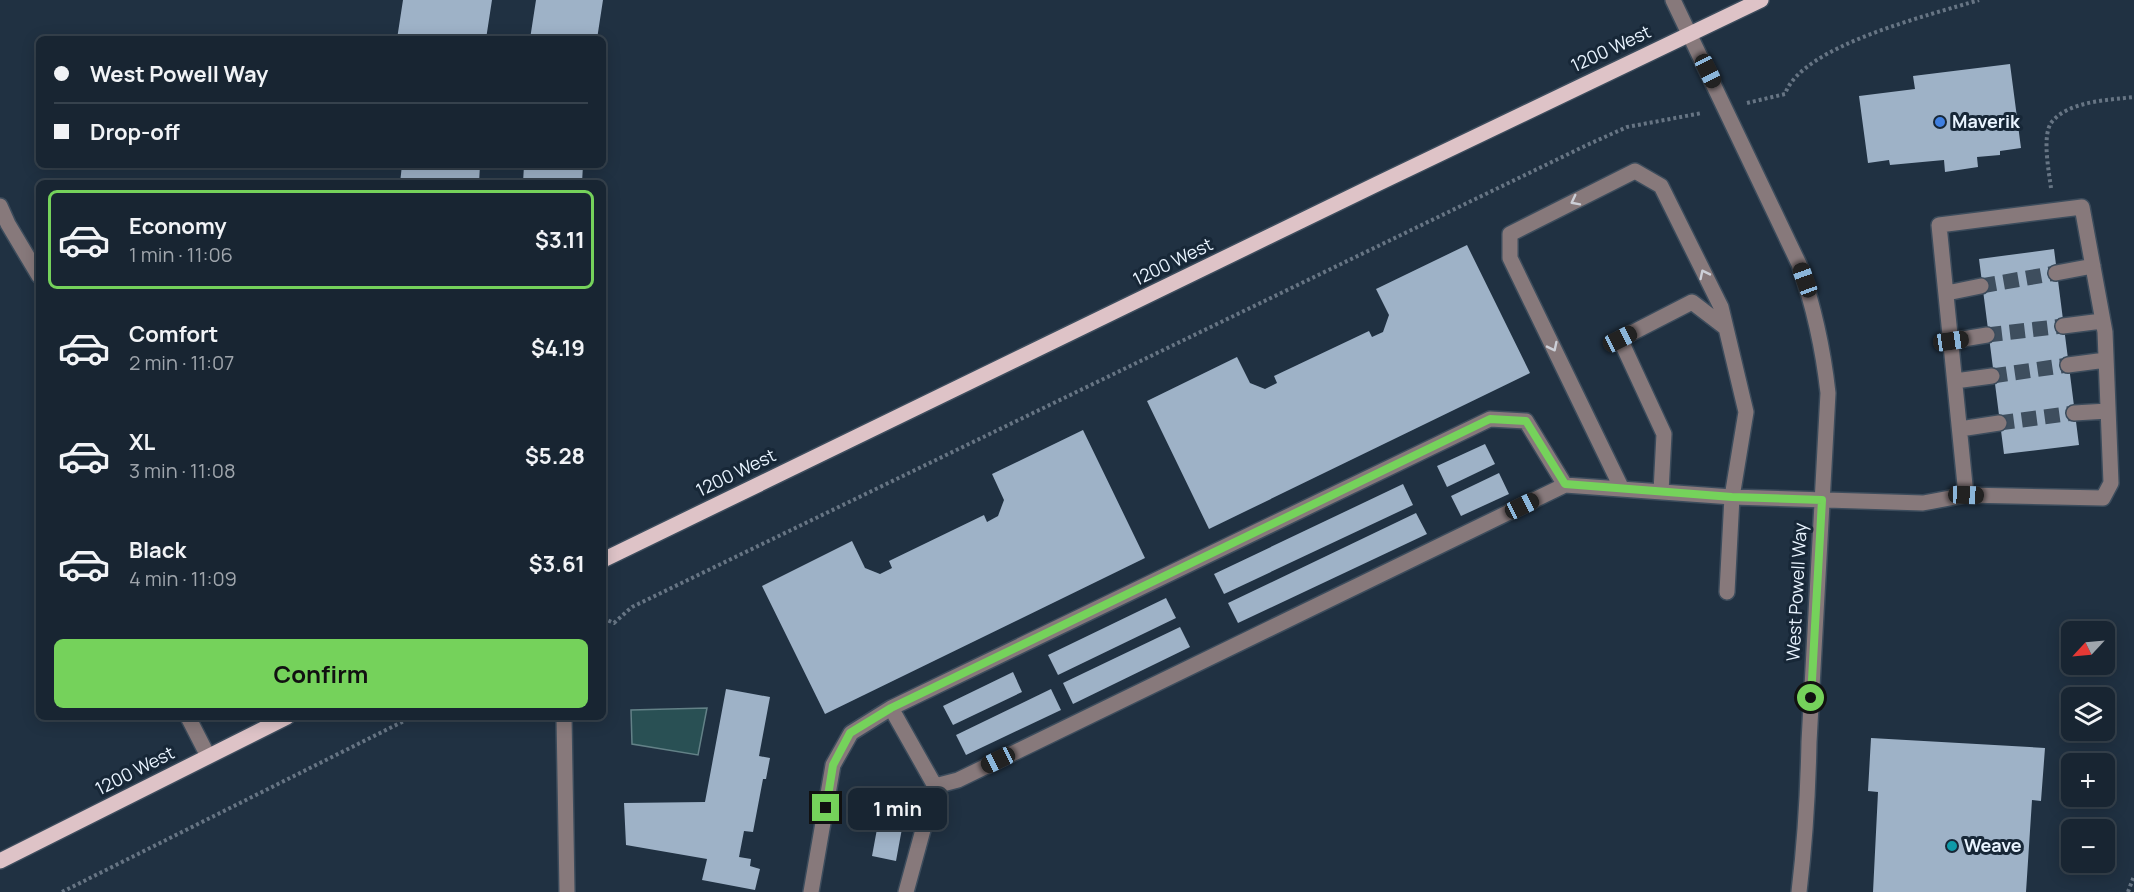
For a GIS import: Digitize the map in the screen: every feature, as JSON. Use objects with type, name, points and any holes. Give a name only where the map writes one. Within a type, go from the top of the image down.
[{"type":"main road","name":"1200 West","points":[[606,559],[1761,0]]},
{"type":"main road","name":"1200 West","points":[[0,861],[281,720]]},
{"type":"street","name":"West Powell Way","points":[[1673,0],[1786,235],[1810,296],[1823,349],[1828,393],[1808,792],[1799,892]]},
{"type":"street","points":[[1622,489],[1510,258],[1510,234],[1635,171],[1661,186],[1720,307],[1746,412],[1732,497],[1726,592]]},
{"type":"street","points":[[0,206],[36,271]]},
{"type":"street","points":[[935,786],[958,780],[1565,484],[1732,497],[1923,503],[1966,495],[2103,498],[2110,483],[2106,360],[2102,321],[2082,207],[1939,225],[1966,495]]},
{"type":"street","points":[[2056,273],[2092,266]]},
{"type":"street","points":[[1947,292],[1981,286]]},
{"type":"street","points":[[1661,492],[1664,434],[1620,339],[1692,302],[1726,328]]},
{"type":"street","points":[[2063,326],[2102,321]]},
{"type":"street","points":[[1951,341],[1988,336]]},
{"type":"street","points":[[2068,365],[2106,360]]},
{"type":"street","points":[[1955,381],[1992,376]]},
{"type":"street","points":[[2074,413],[2108,411]]},
{"type":"street","points":[[811,892],[833,765],[850,733],[891,708],[1490,419],[1526,421],[1565,484]]},
{"type":"street","points":[[1960,429],[1999,423]]},
{"type":"street","points":[[891,708],[935,786],[906,892]]},
{"type":"street","points":[[190,720],[208,756]]},
{"type":"street","points":[[564,720],[567,892]]},
{"type":"path","points":[[1785,94],[1789,84],[1817,59],[1853,40],[1979,0]]},
{"type":"path","points":[[2054,211],[2046,144],[2051,124],[2071,107],[2134,97]]},
{"type":"path","points":[[606,620],[614,623],[632,607],[1587,145],[1627,127],[1659,123]]},
{"type":"path","points":[[62,892],[406,720]]},
{"type":"path","points":[[2128,892],[2134,876]]},
{"type":"shaded area","points":[[707,708],[698,755],[632,744],[631,710]]},
{"type":"building","points":[[403,0],[492,0],[486,36],[397,36]]},
{"type":"building","points":[[536,0],[603,0],[597,36],[530,36]]},
{"type":"building","name":"Maverik","points":[[2010,64],[2021,148],[2000,151],[2000,155],[1977,157],[1978,167],[1945,172],[1944,160],[1890,165],[1889,160],[1868,163],[1859,96],[1915,89],[1913,76]]},
{"type":"building","points":[[402,168],[480,168],[479,180],[400,180]]},
{"type":"building","points":[[524,168],[583,168],[582,180],[523,180]]},
{"type":"building","points":[[1467,245],[1530,373],[1209,529],[1147,401],[1237,357],[1250,383],[1265,389],[1277,383],[1274,376],[1369,331],[1372,337],[1383,332],[1389,315],[1376,289]]},
{"type":"building","points":[[2054,249],[2079,445],[2004,454],[1979,259]]},
{"type":"building","points":[[1083,430],[1145,558],[825,714],[762,586],[852,541],[865,568],[880,574],[892,568],[889,561],[984,515],[987,522],[998,516],[1004,500],[992,474]]},
{"type":"building","points":[[1485,444],[1495,464],[1447,487],[1437,466]]},
{"type":"building","points":[[1499,473],[1509,494],[1461,516],[1451,496]]},
{"type":"building","points":[[1403,484],[1413,505],[1224,594],[1214,574]]},
{"type":"building","points":[[1416,513],[1427,534],[1238,623],[1228,603]]},
{"type":"building","points":[[1166,598],[1176,618],[1058,675],[1048,655]]},
{"type":"building","points":[[1180,627],[1190,647],[1073,704],[1063,683]]},
{"type":"building","points":[[1013,672],[1022,692],[953,725],[943,706]]},
{"type":"building","points":[[726,689],[770,697],[759,756],[770,758],[766,779],[763,779],[753,832],[744,831],[739,857],[751,859],[750,866],[760,869],[755,890],[702,880],[707,859],[626,845],[624,803],[705,802]]},
{"type":"building","points":[[1051,689],[1061,710],[966,755],[956,735]]},
{"type":"building","name":"Weave","points":[[1871,738],[2045,748],[2041,801],[2032,800],[2026,892],[1873,892],[1878,792],[1868,791]]},
{"type":"building","points":[[884,791],[908,796],[896,861],[872,856]]},
{"type":"tunnel","points":[[1981,286],[2056,273]]},
{"type":"tunnel","points":[[1987,335],[2063,326]]},
{"type":"tunnel","points":[[1992,376],[2068,365]]},
{"type":"tunnel","points":[[1999,423],[2074,413]]},
{"type":"place","name":"Maverik","points":[[1940,122]]},
{"type":"place","name":"Weave","points":[[1952,846]]},
{"type":"route","points":[[826,808],[833,765],[850,733],[891,708],[1490,419],[1526,421],[1565,484],[1732,497],[1822,500],[1811,698]]}]
